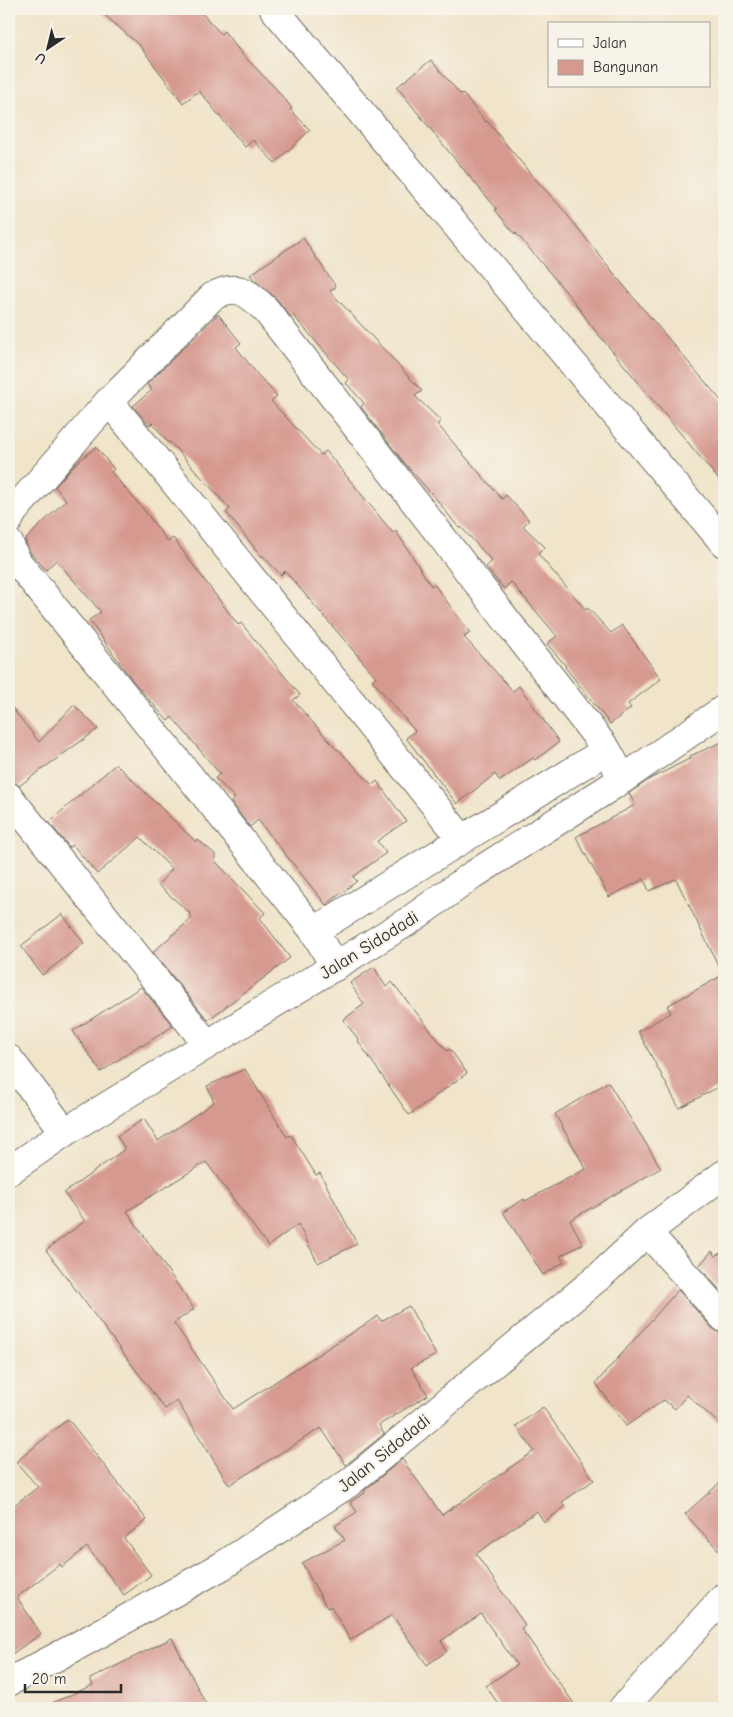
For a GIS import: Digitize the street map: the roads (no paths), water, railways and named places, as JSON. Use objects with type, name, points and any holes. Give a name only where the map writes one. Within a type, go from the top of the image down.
[{"type":"street","points":[[274,9],[724,543]]},
{"type":"street","points":[[9,520],[109,401],[212,297],[221,291],[235,289],[248,293],[266,310],[607,750],[623,779]]},
{"type":"street","points":[[109,401],[462,839]]},
{"type":"street","points":[[9,543],[16,560],[314,931],[335,967]]},
{"type":"street","name":"Jalan Sidodadi","points":[[9,1170],[207,1044],[410,920],[474,875],[623,779],[724,709]]},
{"type":"street","points":[[314,931],[607,750]]},
{"type":"street","points":[[9,797],[207,1044]]},
{"type":"street","points":[[9,1060],[66,1132]]},
{"type":"street","name":"Jalan Sidodadi","points":[[9,1682],[222,1566],[349,1483],[601,1275],[646,1232],[724,1174]]},
{"type":"street","points":[[646,1232],[724,1318]]},
{"type":"street","points":[[624,1708],[724,1597]]}]
